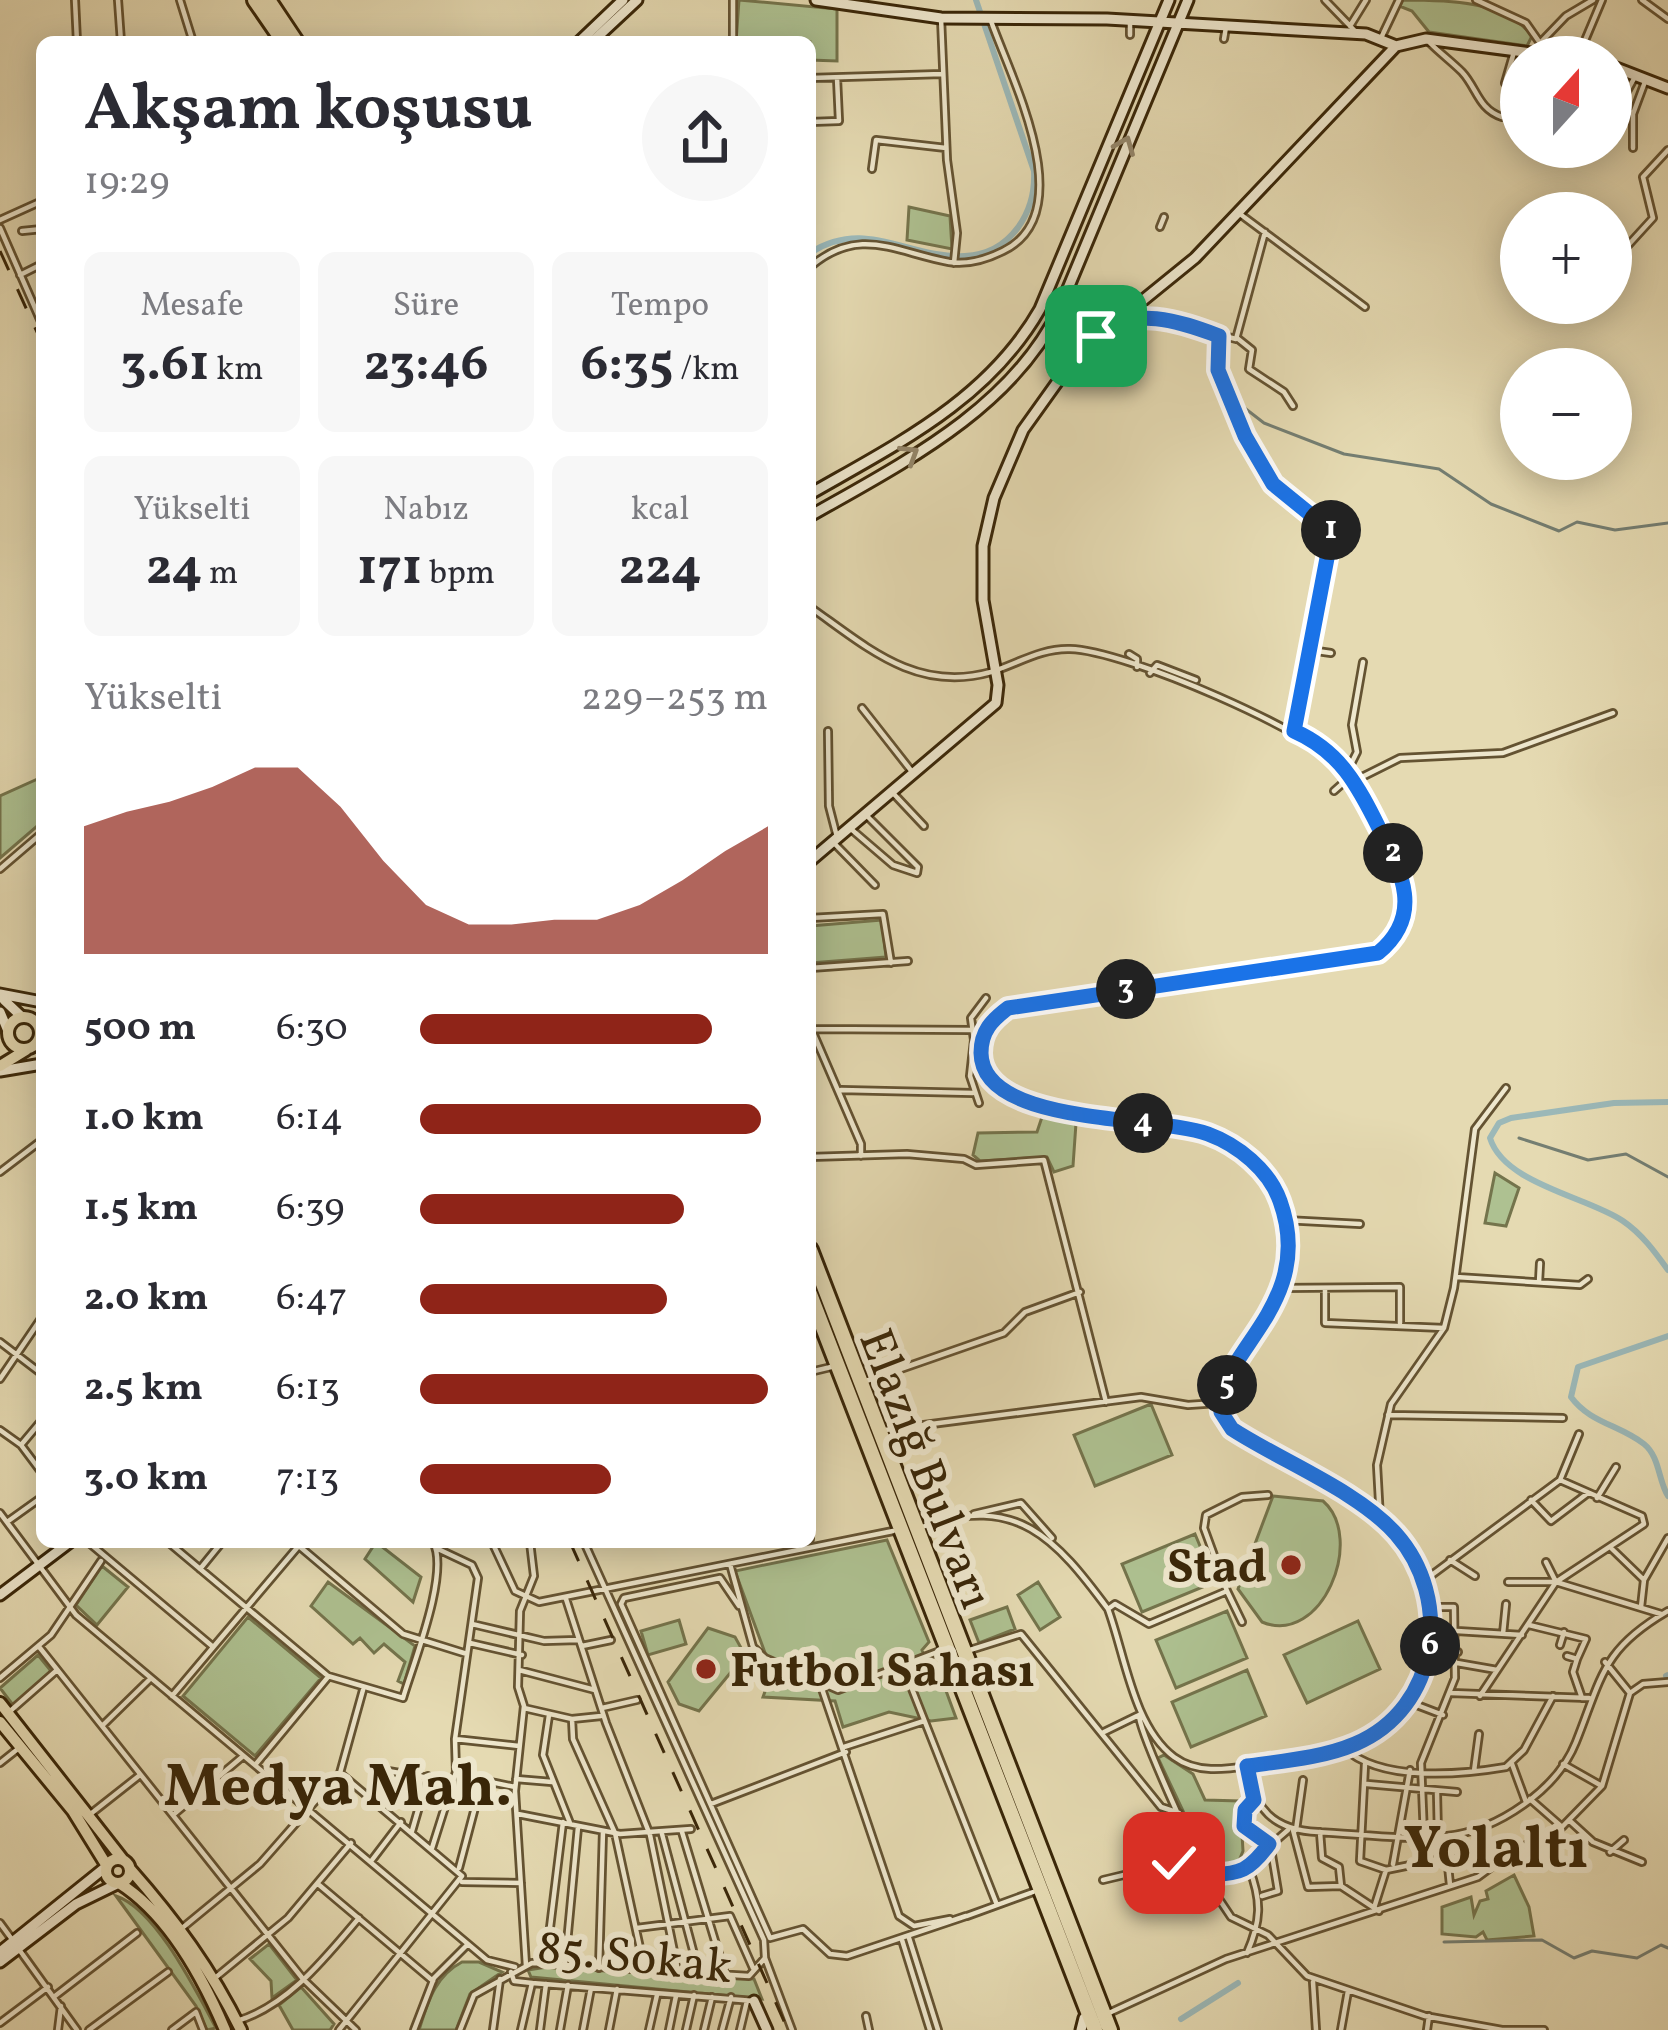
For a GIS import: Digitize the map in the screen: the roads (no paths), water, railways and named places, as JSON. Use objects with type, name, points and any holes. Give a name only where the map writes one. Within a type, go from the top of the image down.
[{"type":"highway","points":[[251,0],[275,36]]},
{"type":"highway","points":[[271,0],[295,36]]},
{"type":"highway","points":[[816,1266],[1045,1859],[1095,2026]]},
{"type":"highway","name":"Elazığ Bulvarı","points":[[816,1286],[1051,1894],[1095,2026]]},
{"type":"highway","name":"Elazığ Bulvarı","points":[[816,1309],[1095,2026]]},
{"type":"highway","points":[[816,1328],[1033,1892],[1095,2026]]},
{"type":"highway","points":[[1045,1859],[1051,1894]]},
{"type":"main road","points":[[27,1050],[12,1044],[6,1034],[24,1017],[36,1014]]},
{"type":"main road","points":[[24,1017],[36,1022]]},
{"type":"main road","points":[[0,1068],[36,1042]]},
{"type":"main road","points":[[3,1712],[21,1747],[74,1811],[107,1866],[109,1878],[156,1915],[196,1972],[222,2029]]},
{"type":"main road","points":[[3,1712],[181,1929],[215,1978],[239,2026]]},
{"type":"main road","points":[[107,1866],[127,1865]]},
{"type":"main road","points":[[119,1882],[127,1865]]},
{"type":"street","points":[[75,0],[77,36]]},
{"type":"street","points":[[118,0],[121,36]]},
{"type":"street","points":[[180,0],[191,36]]},
{"type":"street","points":[[585,36],[623,0]]},
{"type":"street","points":[[599,36],[638,0]]},
{"type":"street","points":[[733,36],[734,0]]},
{"type":"street","points":[[816,0],[940,18],[1130,20],[1225,33],[1284,35],[1354,30],[1396,46]]},
{"type":"street","points":[[816,263],[836,249],[864,241],[955,258],[1010,248],[1031,221],[1042,188],[1036,148],[983,17],[984,0]]},
{"type":"street","points":[[816,490],[980,388],[1020,342],[1040,309],[1169,0]]},
{"type":"street","points":[[816,508],[971,416],[1034,353],[1059,310],[1187,0]]},
{"type":"street","points":[[1325,0],[1354,30]]},
{"type":"street","points":[[1354,30],[1366,0]]},
{"type":"street","points":[[1381,40],[1399,0]]},
{"type":"street","points":[[1475,0],[1519,18],[1531,36]]},
{"type":"street","points":[[1549,36],[1566,16],[1593,0]]},
{"type":"street","points":[[1587,36],[1602,0]]},
{"type":"street","points":[[1642,0],[1668,19]]},
{"type":"street","points":[[940,18],[955,258]]},
{"type":"street","points":[[1130,20],[1130,35]]},
{"type":"street","points":[[1426,39],[1500,117]]},
{"type":"street","points":[[816,856],[990,712],[998,693],[982,565],[994,498],[1010,453],[1054,381],[1107,327],[1196,258],[1396,46],[1426,39],[1500,50]]},
{"type":"street","points":[[816,78],[944,74]]},
{"type":"street","points":[[1632,74],[1668,88]]},
{"type":"street","points":[[816,122],[839,121],[836,77]]},
{"type":"street","points":[[1632,89],[1641,77]]},
{"type":"street","points":[[1633,148],[1633,114],[1641,77]]},
{"type":"street","points":[[872,169],[876,140],[946,148]]},
{"type":"street","points":[[924,157],[926,146]]},
{"type":"street","points":[[1632,241],[1653,218],[1643,177],[1668,150]]},
{"type":"street","points":[[36,204],[0,224],[36,310]]},
{"type":"street","points":[[1240,214],[1365,307]]},
{"type":"street","points":[[1160,227],[1165,217]]},
{"type":"street","points":[[22,231],[36,230]]},
{"type":"street","points":[[1237,338],[1265,232]]},
{"type":"street","points":[[20,275],[36,267]]},
{"type":"street","points":[[1107,327],[1148,317],[1237,338],[1252,350],[1249,369],[1284,392],[1293,406]]},
{"type":"street","points":[[1219,336],[1218,370],[1245,436],[1273,484],[1332,532],[1294,731]]},
{"type":"street","points":[[816,611],[906,672],[960,678],[1064,649],[1137,668],[1294,731],[1352,775],[1398,865],[1407,899],[1400,929],[1378,953],[1008,1008],[991,1021],[982,1044],[989,1079],[1019,1100],[1206,1133],[1246,1154],[1278,1194],[1286,1220],[1288,1256],[1281,1288],[1220,1403]]},
{"type":"street","points":[[1310,650],[1331,653]]},
{"type":"street","points":[[1129,655],[1137,658],[1137,668]]},
{"type":"street","points":[[1352,775],[1357,752],[1352,724],[1363,662]]},
{"type":"street","points":[[1150,673],[1163,666],[1196,680]]},
{"type":"street","points":[[862,708],[913,772]]},
{"type":"street","points":[[1334,791],[1352,775],[1400,758],[1480,756],[1613,713]]},
{"type":"street","points":[[828,731],[829,806],[835,839],[875,885]]},
{"type":"street","points":[[1480,756],[1485,746]]},
{"type":"street","points":[[892,792],[924,826]]},
{"type":"street","points":[[850,828],[893,866],[917,873],[918,867],[866,814]]},
{"type":"street","points":[[0,869],[36,838]]},
{"type":"street","points":[[816,918],[883,914],[891,963]]},
{"type":"street","points":[[816,968],[908,961]]},
{"type":"street","points":[[0,995],[36,1000]]},
{"type":"street","points":[[0,995],[24,1017]]},
{"type":"street","points":[[979,1103],[973,1094],[969,1057],[974,1040],[971,1018],[986,998]]},
{"type":"street","points":[[0,1012],[6,1034]]},
{"type":"street","points":[[816,1028],[971,1030]]},
{"type":"street","points":[[974,1040],[982,1044]]},
{"type":"street","points":[[816,1041],[862,1144],[861,1156]]},
{"type":"street","points":[[27,1050],[36,1058]]},
{"type":"street","points":[[0,1068],[36,1064]]},
{"type":"street","points":[[1380,1520],[1377,1465],[1388,1415],[1399,1389],[1444,1328],[1456,1277],[1474,1129],[1506,1088]]},
{"type":"street","points":[[841,1090],[973,1094]]},
{"type":"street","points":[[0,1172],[36,1145]]},
{"type":"street","points":[[816,1157],[953,1157],[976,1166],[1044,1160],[1106,1402]]},
{"type":"street","points":[[1286,1220],[1360,1224]]},
{"type":"street","points":[[1540,1263],[1540,1282]]},
{"type":"street","points":[[1456,1277],[1580,1285],[1588,1279]]},
{"type":"street","points":[[1281,1288],[1400,1287],[1400,1323]]},
{"type":"street","points":[[1324,1288],[1324,1323],[1444,1328]]},
{"type":"street","points":[[861,1383],[1004,1333],[1025,1312],[1081,1291]]},
{"type":"street","points":[[0,1379],[36,1326]]},
{"type":"street","points":[[0,1342],[36,1369]]},
{"type":"street","points":[[816,1371],[831,1367]]},
{"type":"street","points":[[879,1430],[1141,1397],[1188,1405],[1220,1403]]},
{"type":"street","points":[[917,1529],[1022,1503],[1108,1609],[1141,1714],[1156,1740],[1186,1766],[1247,1766],[1344,1748],[1383,1726],[1407,1701],[1430,1649],[1431,1607],[1425,1580],[1380,1520],[1232,1429],[1220,1403]]},
{"type":"street","points":[[1388,1415],[1563,1418]]},
{"type":"street","points":[[21,1445],[36,1427]]},
{"type":"street","points":[[0,1430],[21,1445],[36,1465]]},
{"type":"street","points":[[1425,1580],[1560,1480],[1579,1434]]},
{"type":"street","points":[[1598,1498],[1616,1467]]},
{"type":"street","points":[[1480,1696],[1556,1582],[1612,1549],[1642,1528],[1645,1520],[1560,1480]]},
{"type":"street","points":[[1531,1500],[1551,1521],[1588,1493]]},
{"type":"street","points":[[1242,1622],[1204,1528],[1206,1516],[1241,1496],[1268,1495]]},
{"type":"street","points":[[7,1522],[36,1501]]},
{"type":"street","points":[[0,1513],[70,1609],[437,1913],[487,1960],[523,1967]]},
{"type":"street","points":[[968,1515],[1008,1522],[1054,1540]]},
{"type":"street","points":[[816,1541],[893,1531]]},
{"type":"street","points":[[1641,1606],[1644,1580],[1668,1538]]},
{"type":"street","points":[[0,1595],[62,1548]]},
{"type":"street","points":[[93,1548],[214,1648]]},
{"type":"street","points":[[175,1548],[328,1676],[403,1698],[420,1642],[436,1548]]},
{"type":"street","points":[[200,1569],[217,1548]]},
{"type":"street","points":[[172,1696],[297,1548]]},
{"type":"street","points":[[304,1548],[388,1623],[420,1642],[468,1655]]},
{"type":"street","points":[[432,1848],[455,1779],[455,1739],[470,1643],[475,1570],[441,1548]]},
{"type":"street","points":[[495,1548],[526,1599]]},
{"type":"street","points":[[523,1967],[516,1783],[524,1708],[520,1611],[534,1576],[531,1548]]},
{"type":"street","points":[[587,1548],[764,1940],[765,1958],[792,2030]]},
{"type":"street","points":[[526,1599],[566,1599],[788,1548]]},
{"type":"street","points":[[1612,1549],[1644,1580]]},
{"type":"street","points":[[0,1678],[40,1648],[102,1559]]},
{"type":"street","points":[[1450,1560],[1475,1576]]},
{"type":"street","points":[[1546,1562],[1556,1582]]},
{"type":"street","points":[[730,1564],[753,1647],[820,1683],[838,1690],[940,1652]]},
{"type":"street","points":[[739,1606],[720,1578],[622,1600],[770,1938],[803,1928],[830,1954],[847,1956],[1033,1892]]},
{"type":"street","points":[[1508,1582],[1556,1582],[1665,1612]]},
{"type":"street","points":[[1108,1609],[1114,1604],[1149,1624],[1228,1591]]},
{"type":"street","points":[[566,1599],[650,1834],[679,1973]]},
{"type":"street","points":[[1503,1634],[1506,1604]]},
{"type":"street","points":[[1424,1836],[1420,1771],[1451,1693],[1458,1652],[1454,1607],[1431,1607]]},
{"type":"street","points":[[1247,1766],[1254,1800],[1292,1830],[1396,1838],[1442,1836],[1474,1828],[1528,1801],[1564,1764],[1605,1662],[1665,1612]]},
{"type":"street","points":[[472,1624],[556,1642],[611,1640]]},
{"type":"street","points":[[1529,1625],[1586,1639],[1573,1672],[1582,1698]]},
{"type":"street","points":[[1457,1631],[1522,1635]]},
{"type":"street","points":[[1560,1645],[1564,1632]]},
{"type":"street","points":[[965,1652],[1021,1634],[1161,1807],[1179,1814]]},
{"type":"street","points":[[470,1643],[522,1655]]},
{"type":"street","points":[[40,1648],[304,1980],[356,2030]]},
{"type":"street","points":[[1430,1649],[1458,1652]]},
{"type":"street","points":[[1567,1655],[1577,1659]]},
{"type":"street","points":[[1605,1662],[1630,1693]]},
{"type":"street","points":[[1457,1663],[1497,1670]]},
{"type":"street","points":[[903,1666],[997,1905]]},
{"type":"street","points":[[3,1712],[57,1670]]},
{"type":"street","points":[[519,1670],[596,1690]]},
{"type":"street","points":[[255,1765],[328,1676]]},
{"type":"street","points":[[102,1726],[151,1679]]},
{"type":"street","points":[[1095,2026],[1247,1954],[1478,1877],[1543,1833],[1562,1827],[1602,1786],[1630,1693],[1642,1684],[1668,1682]]},
{"type":"street","points":[[820,1683],[899,1916],[914,1926],[966,1916]]},
{"type":"street","points":[[181,1929],[232,1888],[340,1773],[363,1690]]},
{"type":"street","points":[[1451,1693],[1592,1698]]},
{"type":"street","points":[[1344,1748],[1365,1764],[1420,1771],[1474,1771],[1512,1764],[1552,1696]]},
{"type":"street","points":[[524,1708],[572,1719],[637,1700]]},
{"type":"street","points":[[1407,1701],[1443,1715]]},
{"type":"street","points":[[549,1714],[543,1755],[574,1826],[565,1964]]},
{"type":"street","points":[[1104,1732],[1141,1714]]},
{"type":"street","points":[[1141,1714],[1141,1738],[1164,1773],[1211,1887],[1231,1917],[1258,1930],[1313,1979],[1429,2016],[1502,2030],[1543,2030]]},
{"type":"street","points":[[572,1719],[573,1739],[615,1833],[645,1971]]},
{"type":"street","points":[[710,1804],[926,1721]]},
{"type":"street","points":[[1474,1771],[1479,1735]]},
{"type":"street","points":[[455,1739],[519,1746]]},
{"type":"street","points":[[0,1763],[21,1747]]},
{"type":"street","points":[[173,1815],[244,1756]]},
{"type":"street","points":[[1365,1764],[1360,1861],[1390,1868],[1480,1846],[1474,1828]]},
{"type":"street","points":[[1512,1764],[1528,1801],[1562,1827]]},
{"type":"street","points":[[1564,1764],[1602,1786]]},
{"type":"street","points":[[1377,1909],[1410,1770]]},
{"type":"street","points":[[388,1771],[482,1781],[555,1782]]},
{"type":"street","points":[[1446,1772],[1448,1792]]},
{"type":"street","points":[[340,1773],[458,1870],[462,1882]]},
{"type":"street","points":[[88,1816],[141,1774]]},
{"type":"street","points":[[412,1831],[428,1776]]},
{"type":"street","points":[[1304,1780],[1292,1830],[1308,1887],[1341,1886],[1377,1909]]},
{"type":"street","points":[[458,1870],[482,1781]]},
{"type":"street","points":[[1364,1784],[1457,1792]]},
{"type":"street","points":[[1437,1792],[1450,1887]]},
{"type":"street","points":[[1254,1800],[1245,1810],[1244,1826],[1269,1844],[1278,1891],[1260,1896]]},
{"type":"street","points":[[518,1814],[603,1832],[662,1834],[691,1829]]},
{"type":"street","points":[[1570,1821],[1610,1852],[1642,1862]]},
{"type":"street","points":[[372,1860],[401,1822]]},
{"type":"street","points":[[546,1961],[562,1822]]},
{"type":"street","points":[[1209,1874],[1235,1876],[1292,1830]]},
{"type":"street","points":[[599,1968],[603,1832]]},
{"type":"street","points":[[682,1832],[725,1974]]},
{"type":"street","points":[[1320,1832],[1322,1858],[1339,1868],[1341,1886]]},
{"type":"street","points":[[662,1834],[700,1974]]},
{"type":"street","points":[[1610,1852],[1624,1840]]},
{"type":"street","points":[[215,1978],[269,1935],[351,1843]]},
{"type":"street","points":[[1103,1880],[1174,1863],[1201,1864]]},
{"type":"street","points":[[0,1962],[107,1866]]},
{"type":"street","points":[[1247,1954],[1258,1930],[1260,1896],[1249,1868]]},
{"type":"street","points":[[0,1952],[119,1882]]},
{"type":"street","points":[[462,1882],[521,1883]]},
{"type":"street","points":[[339,2030],[462,1882]]},
{"type":"street","points":[[318,1884],[433,1981]]},
{"type":"street","points":[[637,1928],[730,1916],[754,1970]]},
{"type":"street","points":[[239,2026],[304,1980],[359,1918]]},
{"type":"street","points":[[0,1923],[77,2030]]},
{"type":"street","points":[[55,1996],[137,1933]]},
{"type":"street","points":[[905,1939],[934,2030]]},
{"type":"street","points":[[414,2030],[433,1981],[468,1944]]},
{"type":"street","points":[[460,2030],[468,2002],[506,1975],[546,1961],[749,1976],[765,1958]]},
{"type":"street","points":[[89,2030],[169,1972]]},
{"type":"street","points":[[493,2030],[506,1975]]},
{"type":"street","name":"85. Sokak","points":[[506,1975],[532,1983],[750,2001]]},
{"type":"street","points":[[1313,1979],[1316,2030]]},
{"type":"street","points":[[529,2030],[532,1983]]},
{"type":"street","points":[[529,2030],[546,1984]]},
{"type":"street","points":[[560,2030],[568,1985]]},
{"type":"street","points":[[583,2030],[591,1986]]},
{"type":"street","points":[[0,2023],[48,1987]]},
{"type":"street","points":[[609,2030],[617,1989]]},
{"type":"street","points":[[1341,2030],[1348,1991]]},
{"type":"street","points":[[649,2030],[657,1995]]},
{"type":"street","points":[[686,2030],[694,1995]]},
{"type":"street","points":[[669,2030],[676,1996]]},
{"type":"street","points":[[704,2030],[712,1997]]},
{"type":"street","points":[[722,2030],[730,1997]]},
{"type":"street","points":[[740,2030],[750,2001]]},
{"type":"street","points":[[750,2001],[767,2030]]},
{"type":"street","points":[[58,2030],[61,2004]]},
{"type":"street","points":[[172,2030],[196,2012],[203,2030]]},
{"type":"street","points":[[866,2015],[869,2030]]},
{"type":"street","points":[[1427,2030],[1429,2016]]},
{"type":"waterway","points":[[816,250],[830,243],[869,239],[965,256],[995,248],[1018,228],[1031,201],[1034,171],[976,0]]},
{"type":"waterway","points":[[1242,406],[1264,423],[1344,454],[1439,469],[1491,504],[1559,531],[1577,522],[1615,530],[1668,523]]},
{"type":"waterway","points":[[1668,1102],[1614,1103],[1511,1118],[1499,1123],[1490,1138],[1498,1154],[1529,1178],[1623,1221],[1668,1270]]},
{"type":"waterway","points":[[1519,1138],[1588,1160],[1626,1154],[1668,1177]]},
{"type":"waterway","points":[[1668,1336],[1578,1367],[1571,1397],[1587,1413],[1649,1449],[1668,1496]]},
{"type":"waterway","points":[[1444,1942],[1542,1940],[1574,1958],[1592,1951],[1637,1958],[1661,1945],[1668,1948]]},
{"type":"waterway","points":[[1181,2019],[1238,1983]]},
{"type":"railway","points":[[0,251],[36,330]]},
{"type":"railway","points":[[573,1548],[788,2030]]},
{"type":"place","name":"Stad","points":[[1291,1565]]},
{"type":"place","name":"Futbol Sahası","points":[[706,1669]]},
{"type":"district","name":"Medya Mah.","points":[[338,1784]]},
{"type":"district","name":"Yolaltı","points":[[1496,1846]]}]
